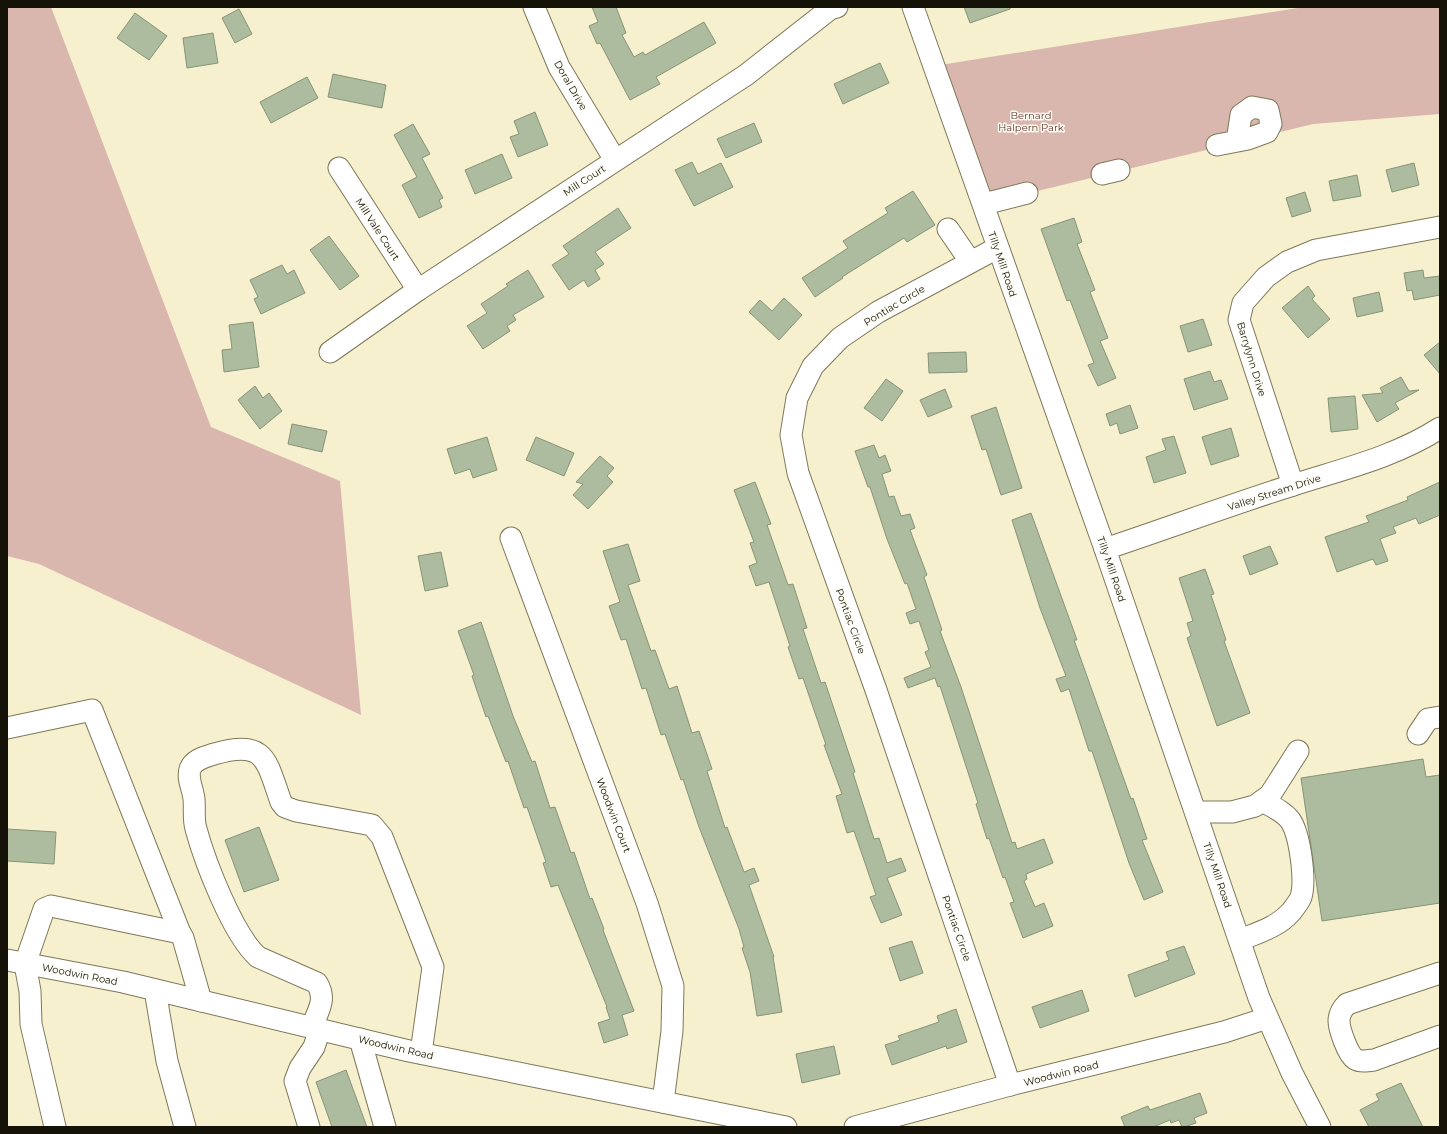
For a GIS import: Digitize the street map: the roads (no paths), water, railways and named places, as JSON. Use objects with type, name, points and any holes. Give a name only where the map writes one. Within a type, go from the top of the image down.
[{"type":"street","name":"Doral Drive","points":[[534,7],[559,67],[615,160]]},
{"type":"street","name":"Mill Court","points":[[330,352],[418,290],[746,75],[830,9],[837,7]]},
{"type":"street","name":"Tilly Mill Road","points":[[913,7],[984,204],[997,248],[1106,549],[1267,1018],[1292,1073],[1320,1127]]},
{"type":"street","points":[[1217,145],[1237,141]]},
{"type":"street","name":"Mill Vale Court","points":[[339,168],[418,290]]},
{"type":"street","points":[[984,204],[1027,194]]},
{"type":"street","name":"Barrylynn Drive","points":[[1293,485],[1239,320],[1243,303],[1266,277],[1287,262],[1316,250],[1440,227]]},
{"type":"street","points":[[948,229],[970,261]]},
{"type":"street","name":"Pontiac Circle","points":[[997,248],[970,261],[878,312],[840,338],[813,366],[797,398],[791,435],[798,473],[876,690],[1010,1085]]},
{"type":"street","name":"Valley Stream Drive","points":[[1106,549],[1293,485],[1376,459],[1428,436],[1440,428]]},
{"type":"street","name":"Woodwin Court","points":[[511,538],[647,903],[673,986],[672,1031],[663,1102]]},
{"type":"street","points":[[7,728],[92,710],[183,938],[200,1001]]},
{"type":"street","points":[[1418,734],[1428,719],[1440,717]]},
{"type":"street","points":[[309,1127],[295,1081],[300,1068],[314,1047],[322,992],[317,983],[258,957],[252,952],[239,934],[211,874],[195,828],[194,798],[189,778],[190,770],[194,762],[204,757],[238,748],[250,748],[258,753],[265,761],[281,802],[285,807],[296,811],[372,825],[382,837],[433,967],[421,1053]]},
{"type":"street","points":[[1196,812],[1232,812],[1255,806],[1270,795],[1298,751]]},
{"type":"street","points":[[1240,940],[1272,928],[1290,913],[1300,899],[1303,884],[1296,831],[1289,818],[1276,808],[1262,801]]},
{"type":"street","points":[[55,1127],[31,1024],[30,991],[16,962],[44,909],[51,906],[180,933]]},
{"type":"street","name":"Woodwin Road","points":[[16,962],[155,990],[421,1053],[786,1127]]},
{"type":"street","points":[[1440,973],[1347,1004],[1341,1010],[1338,1021],[1350,1054],[1355,1059],[1364,1061],[1374,1060],[1440,1036]]},
{"type":"street","points":[[155,990],[167,1061],[184,1127]]},
{"type":"street","name":"Woodwin Road","points":[[855,1127],[886,1123],[1010,1085],[1224,1032],[1267,1018]]},
{"type":"street","points":[[360,1039],[385,1127]]},
{"type":"park label","name":"Bernard Halpern Park","points":[[1031,120]]}]
